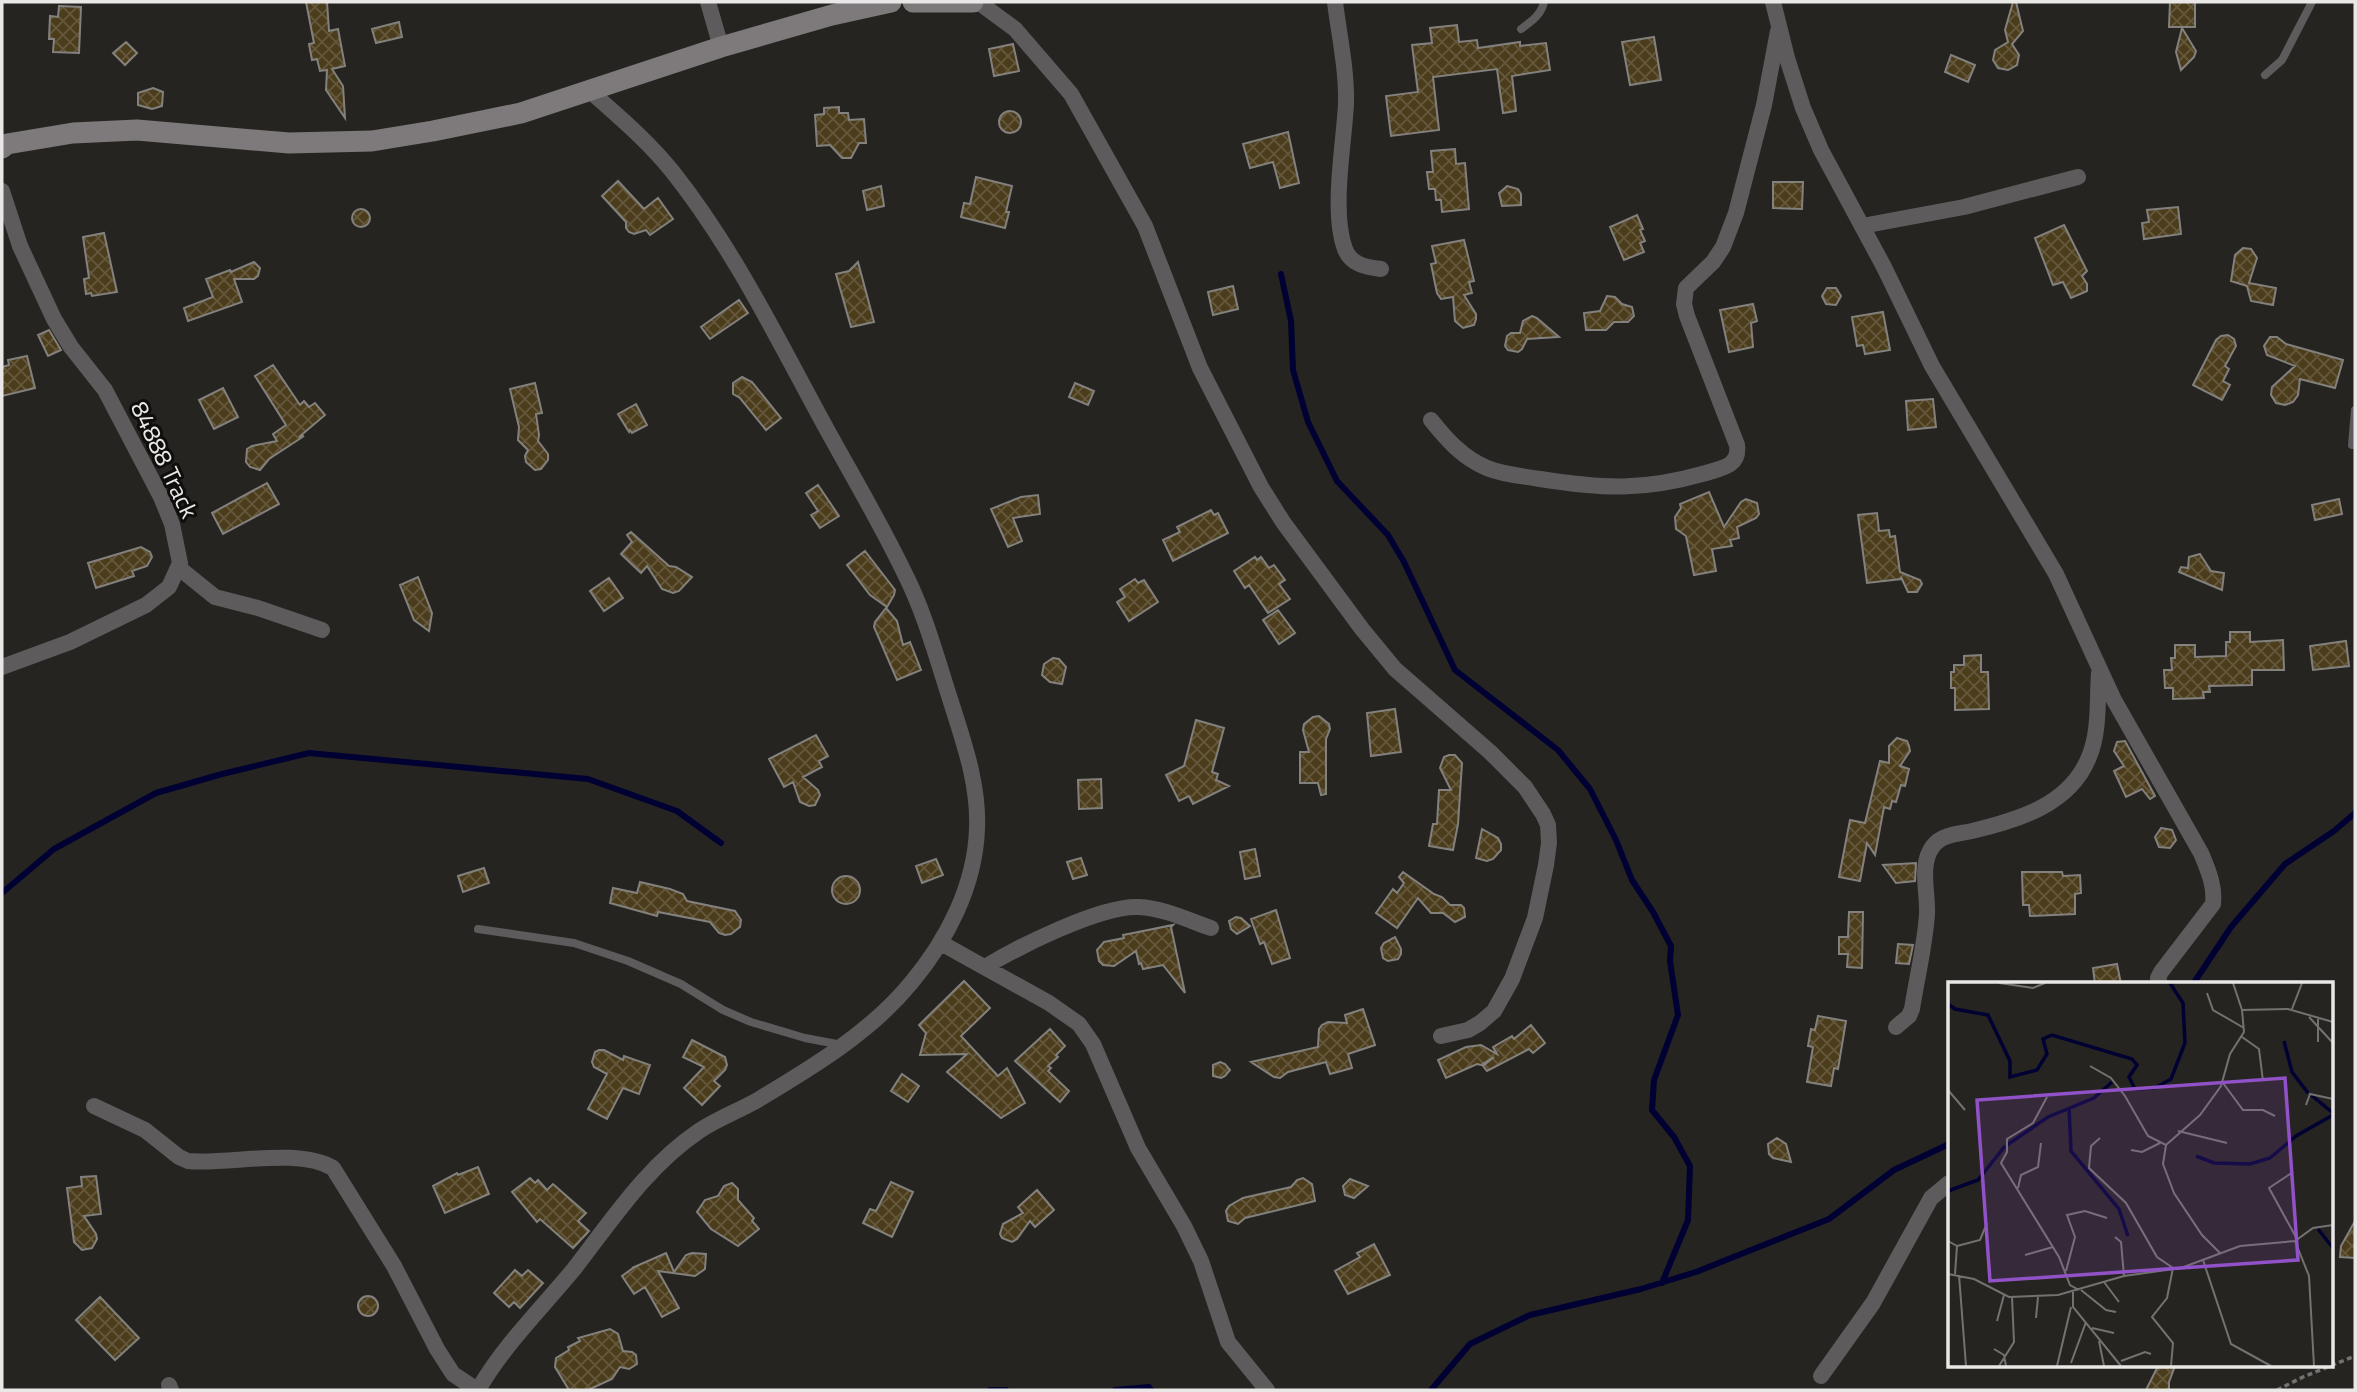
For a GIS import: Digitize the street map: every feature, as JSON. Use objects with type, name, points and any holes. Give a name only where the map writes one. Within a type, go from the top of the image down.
[{"type":"street","points":[[708,2],[721,47]]},
{"type":"street","points":[[3,141],[73,133],[137,130],[289,143],[372,141],[521,113],[721,47],[832,15],[891,2]]},
{"type":"street","points":[[913,2],[981,4],[1015,29],[1071,94],[1145,226],[1200,368],[1261,487],[1283,522],[1395,669],[1490,752],[1525,788],[1543,814],[1548,825],[1546,865],[1535,918],[1512,979],[1494,1011],[1480,1023],[1468,1030],[1441,1037]]},
{"type":"street","points":[[1335,2],[1346,102],[1339,202],[1345,250],[1351,260],[1362,266],[1381,269]]},
{"type":"street","points":[[1773,2],[1787,58],[1821,150],[1885,267],[1933,366],[2056,574],[2114,700],[2201,853],[2214,892],[2213,904],[2161,972],[2159,982]]},
{"type":"street","points":[[1431,420],[1451,445],[1473,462],[1490,469],[1597,487],[1639,487],[1679,480],[1729,466],[1736,461],[1739,454],[1737,445],[1687,316],[1684,295],[1690,283],[1713,262],[1723,247],[1736,213],[1764,105],[1779,26]]},
{"type":"street","points":[[94,1107],[145,1130],[188,1161],[294,1159],[324,1162],[334,1168],[394,1266],[436,1349],[453,1374],[478,1390],[506,1348],[664,1157],[701,1130],[756,1100],[843,1045],[886,1010],[911,984],[941,943],[965,892],[973,866],[978,831],[977,802],[969,760],[957,720],[906,575],[764,314],[718,238],[669,168],[630,127],[590,91]]},
{"type":"street","points":[[1862,226],[1964,207],[2078,177]]},
{"type":"street","name":"84888 Track","points":[[2,191],[20,247],[54,318],[71,347],[105,390],[161,497],[178,547],[179,568]]},
{"type":"street","points":[[2,667],[70,642],[146,605],[169,587],[179,568],[215,597],[258,608],[322,630]]},
{"type":"street","points":[[1896,1027],[1909,1016],[1912,1009],[1927,914],[1926,869],[1932,847],[1938,840],[1952,835],[2019,818],[2046,807],[2065,792],[2090,756],[2096,727],[2099,668]]},
{"type":"street","points":[[985,967],[1038,938],[1112,910],[1127,907],[1166,912],[1211,928]]},
{"type":"street","points":[[941,943],[1079,1024],[1093,1044],[1138,1148],[1184,1226],[1201,1261],[1227,1342],[1268,1390]]},
{"type":"street","points":[[1821,1376],[1873,1303],[1931,1198],[1948,1184]]},
{"type":"lane","points":[[1521,29],[1536,18],[1544,2]]},
{"type":"lane","points":[[2265,75],[2282,60],[2312,2]]},
{"type":"lane","points":[[2352,445],[2355,410]]},
{"type":"lane","points":[[478,929],[574,943],[628,961],[681,984],[723,1010],[751,1021],[805,1038],[843,1045]]},
{"type":"path","points":[[2332,1365],[2355,1356]]},
{"type":"path","points":[[2277,1390],[2325,1368]]},
{"type":"building","points":[[306,2],[327,2],[329,31],[338,29],[345,66],[332,69],[343,86],[345,118],[326,90],[327,70],[320,71],[317,59],[312,60],[309,44],[314,43]]},
{"type":"building","points":[[2013,2],[2016,2],[2023,31],[2012,44],[2019,55],[2017,65],[2008,70],[1998,68],[1993,60],[1995,50],[2008,42],[2005,30]]},
{"type":"building","points":[[2170,2],[2195,2],[2195,27],[2169,27]]},
{"type":"building","points":[[59,6],[81,7],[79,53],[53,52],[54,39],[49,39],[50,16],[58,17]]},
{"type":"building","points":[[399,22],[402,37],[376,43],[372,29]]},
{"type":"building","points":[[1457,25],[1459,42],[1477,40],[1478,48],[1520,42],[1520,46],[1546,43],[1550,70],[1512,76],[1516,111],[1503,113],[1497,69],[1433,77],[1439,130],[1391,136],[1386,96],[1418,92],[1412,45],[1432,43],[1430,28]]},
{"type":"building","points":[[2182,28],[2196,51],[2194,57],[2181,70],[2176,52]]},
{"type":"building","points":[[1654,37],[1661,80],[1630,85],[1622,42]]},
{"type":"building","points":[[126,42],[137,53],[125,65],[113,53]]},
{"type":"building","points":[[1013,44],[1019,71],[994,76],[989,49]]},
{"type":"building","points":[[1951,55],[1975,65],[1968,82],[1945,72]]},
{"type":"building","points":[[153,88],[163,92],[162,106],[152,109],[138,105],[138,93]]},
{"type":"building","points":[[839,107],[839,113],[848,113],[849,120],[864,119],[866,143],[859,143],[851,158],[842,158],[830,145],[817,146],[815,115],[824,114],[824,108]]},
{"type":"building","points":[[1010,111],[1018,114],[1021,122],[1018,130],[1010,133],[1002,130],[999,122],[1002,114]]},
{"type":"building","points":[[1288,132],[1299,183],[1280,188],[1273,162],[1250,168],[1243,144]]},
{"type":"building","points":[[1455,149],[1456,164],[1465,163],[1469,209],[1442,212],[1441,200],[1436,200],[1435,189],[1429,189],[1427,172],[1433,172],[1431,151]]},
{"type":"building","points":[[976,177],[1012,186],[1005,228],[961,217],[964,203],[970,204]]},
{"type":"building","points":[[618,181],[644,209],[658,198],[673,219],[650,235],[646,230],[634,234],[629,232],[626,222],[602,196]]},
{"type":"building","points":[[1773,182],[1803,182],[1802,209],[1773,208]]},
{"type":"building","points":[[881,186],[884,206],[867,210],[863,191]]},
{"type":"building","points":[[1507,186],[1518,189],[1521,205],[1502,206],[1499,193]]},
{"type":"building","points":[[2178,207],[2181,234],[2144,239],[2142,223],[2149,222],[2147,210]]},
{"type":"building","points":[[357,209],[365,209],[370,218],[368,225],[357,227],[352,222],[352,214]]},
{"type":"building","points":[[1637,215],[1643,229],[1640,230],[1645,241],[1640,243],[1644,252],[1624,260],[1610,227]]},
{"type":"building","points":[[2064,225],[2087,271],[2082,276],[2087,284],[2087,291],[2071,298],[2063,282],[2053,285],[2035,238]]},
{"type":"building","points":[[104,233],[117,292],[92,296],[91,293],[86,294],[84,279],[89,278],[83,237]]},
{"type":"building","points":[[1464,240],[1474,281],[1469,282],[1472,293],[1464,295],[1476,314],[1476,319],[1474,325],[1463,328],[1455,321],[1453,297],[1441,299],[1437,293],[1431,264],[1436,263],[1432,246]]},
{"type":"building","points":[[2243,248],[2251,249],[2257,258],[2249,283],[2276,288],[2273,305],[2251,301],[2247,286],[2231,281],[2235,255]]},
{"type":"building","points":[[254,262],[260,268],[258,276],[254,279],[234,279],[242,302],[188,321],[184,308],[213,297],[206,279]]},
{"type":"building","points":[[858,262],[874,322],[851,327],[836,274],[849,271]]},
{"type":"building","points":[[1233,286],[1238,309],[1213,315],[1208,292]]},
{"type":"building","points":[[1827,288],[1836,288],[1841,296],[1836,305],[1826,304],[1822,296]]},
{"type":"building","points":[[1607,296],[1615,297],[1622,304],[1632,307],[1634,316],[1628,322],[1614,322],[1606,330],[1586,330],[1584,313],[1600,311]]},
{"type":"building","points":[[739,300],[748,313],[710,339],[701,327]]},
{"type":"building","points":[[1753,304],[1757,321],[1751,323],[1753,347],[1729,352],[1720,310]]},
{"type":"building","points":[[1883,312],[1890,350],[1865,354],[1863,345],[1857,346],[1852,317]]},
{"type":"building","points":[[1532,316],[1559,337],[1527,339],[1518,352],[1508,350],[1505,346],[1507,336],[1520,333],[1523,321]]},
{"type":"building","points":[[49,330],[61,350],[48,356],[38,335]]},
{"type":"building","points":[[2228,335],[2234,339],[2236,346],[2225,366],[2229,369],[2223,381],[2230,385],[2222,400],[2193,385],[2216,340]]},
{"type":"building","points":[[2270,337],[2277,337],[2286,344],[2343,360],[2335,388],[2300,379],[2298,395],[2293,402],[2285,405],[2276,403],[2271,395],[2272,387],[2295,366],[2267,355],[2264,346]]},
{"type":"building","points":[[27,356],[35,388],[2,396],[2,367],[9,365],[8,360]]},
{"type":"building","points":[[273,365],[300,405],[304,401],[309,407],[315,403],[325,415],[299,437],[304,436],[269,459],[260,470],[250,467],[246,462],[247,449],[277,441],[273,434],[286,425],[255,376]]},
{"type":"building","points":[[742,377],[752,382],[781,418],[766,430],[740,398],[733,394],[733,383]]},
{"type":"building","points":[[535,383],[542,413],[536,414],[538,441],[548,454],[548,460],[541,469],[535,470],[526,462],[528,450],[518,440],[519,427],[510,389]]},
{"type":"building","points":[[1075,383],[1094,391],[1088,405],[1069,397]]},
{"type":"building","points":[[223,388],[238,417],[214,429],[199,400]]},
{"type":"building","points":[[1933,399],[1936,427],[1908,430],[1906,401]]},
{"type":"building","points":[[636,404],[647,425],[632,433],[618,414]]},
{"type":"building","points":[[267,483],[279,504],[223,534],[212,513]]},
{"type":"building","points":[[818,485],[839,516],[820,528],[811,515],[818,511],[806,493]]},
{"type":"building","points":[[1709,492],[1724,527],[1746,499],[1757,503],[1759,514],[1737,527],[1739,538],[1730,540],[1732,546],[1712,549],[1716,571],[1694,575],[1686,536],[1676,529],[1675,517],[1681,508],[1680,504]]},
{"type":"building","points":[[1038,495],[1040,514],[1013,518],[1022,541],[1008,547],[991,509],[1021,497]]},
{"type":"building","points":[[2339,499],[2342,514],[2315,520],[2312,505]]},
{"type":"building","points":[[1211,510],[1214,515],[1218,513],[1228,533],[1173,561],[1163,540],[1180,532],[1177,527]]},
{"type":"building","points":[[1877,513],[1879,531],[1889,530],[1890,537],[1895,536],[1900,572],[1920,580],[1922,584],[1917,592],[1908,592],[1901,577],[1867,583],[1858,515]]},
{"type":"building","points":[[631,532],[669,566],[676,567],[692,577],[679,591],[673,593],[662,589],[647,566],[641,573],[621,554],[632,542],[627,535]]},
{"type":"building","points":[[141,547],[150,552],[152,557],[147,566],[132,571],[134,576],[96,588],[88,563]]},
{"type":"building","points":[[865,551],[895,590],[887,607],[870,595],[847,565]]},
{"type":"building","points":[[2200,554],[2211,571],[2224,573],[2222,590],[2179,572],[2181,567],[2188,568],[2189,557]]},
{"type":"building","points":[[1255,557],[1257,560],[1261,557],[1269,568],[1274,565],[1285,580],[1279,584],[1290,599],[1268,613],[1249,585],[1245,588],[1234,571]]},
{"type":"building","points":[[418,577],[432,613],[429,631],[414,620],[400,585]]},
{"type":"building","points":[[609,578],[623,598],[604,611],[590,591]]},
{"type":"building","points":[[1135,579],[1138,583],[1144,580],[1158,602],[1129,621],[1117,602],[1125,597],[1120,589]]},
{"type":"building","points":[[886,608],[897,621],[903,645],[910,642],[921,670],[897,680],[874,627]]},
{"type":"building","points":[[1278,610],[1295,633],[1279,644],[1263,620]]},
{"type":"building","points":[[2230,632],[2250,632],[2250,642],[2283,640],[2284,670],[2252,670],[2252,685],[2209,686],[2210,692],[2203,692],[2204,698],[2173,699],[2173,688],[2165,688],[2164,670],[2172,670],[2171,658],[2175,658],[2175,645],[2195,645],[2195,657],[2226,656],[2226,642],[2230,642]]},
{"type":"building","points":[[2346,641],[2349,666],[2313,670],[2310,646]]},
{"type":"building","points":[[1981,655],[1981,672],[1988,672],[1989,709],[1955,710],[1955,688],[1951,688],[1954,665],[1964,665],[1964,656]]},
{"type":"building","points":[[1053,658],[1059,659],[1066,667],[1062,684],[1050,682],[1042,675],[1044,664]]},
{"type":"building","points":[[1395,709],[1401,752],[1371,756],[1367,713]]},
{"type":"building","points":[[1319,716],[1329,724],[1330,729],[1326,739],[1326,794],[1321,795],[1318,783],[1300,783],[1300,752],[1309,752],[1304,724]]},
{"type":"building","points":[[1196,720],[1224,728],[1212,772],[1218,774],[1216,780],[1229,786],[1193,804],[1189,796],[1179,801],[1166,775],[1184,766]]},
{"type":"building","points":[[816,735],[828,756],[819,761],[822,767],[803,777],[820,795],[815,805],[809,806],[800,802],[793,782],[784,787],[769,759]]},
{"type":"building","points":[[1897,738],[1907,741],[1910,751],[1900,766],[1909,769],[1905,786],[1901,785],[1896,802],[1892,801],[1890,809],[1884,807],[1875,855],[1867,843],[1860,881],[1839,877],[1850,820],[1865,823],[1880,761],[1889,763],[1889,746]]},
{"type":"building","points":[[2125,741],[2155,796],[2150,799],[2142,789],[2126,797],[2114,771],[2124,766],[2114,751],[2117,742]]},
{"type":"building","points":[[1455,755],[1462,763],[1458,824],[1453,850],[1429,846],[1433,824],[1437,824],[1439,790],[1451,790],[1440,768],[1444,757]]},
{"type":"building","points":[[1101,779],[1102,808],[1079,809],[1078,780]]},
{"type":"building","points":[[2161,828],[2172,830],[2176,840],[2170,848],[2159,847],[2155,837]]},
{"type":"building","points":[[1482,829],[1498,838],[1501,844],[1501,850],[1493,859],[1487,861],[1476,858]]},
{"type":"building","points":[[1255,849],[1260,876],[1245,879],[1240,852]]},
{"type":"building","points":[[1081,858],[1087,875],[1073,879],[1067,862]]},
{"type":"building","points":[[936,859],[943,875],[922,883],[916,866]]},
{"type":"building","points":[[1916,863],[1915,881],[1896,883],[1883,865]]},
{"type":"building","points":[[484,868],[489,883],[463,892],[458,876]]},
{"type":"building","points":[[1403,872],[1450,905],[1461,905],[1465,917],[1455,922],[1443,913],[1431,913],[1418,898],[1397,928],[1376,913],[1393,889],[1397,893],[1404,883],[1399,877]]},
{"type":"building","points":[[2022,872],[2080,875],[2081,893],[2075,894],[2075,914],[2030,916],[2029,905],[2023,905]]},
{"type":"building","points":[[846,876],[856,880],[860,890],[856,900],[846,904],[836,900],[832,890],[836,880]]},
{"type":"building","points":[[640,882],[683,894],[687,901],[735,911],[741,920],[740,927],[725,935],[719,933],[710,922],[658,912],[657,916],[610,903],[613,888],[637,893]]},
{"type":"building","points":[[1276,910],[1290,958],[1272,964],[1264,942],[1260,944],[1251,919]]},
{"type":"building","points":[[1849,912],[1863,912],[1862,968],[1847,967],[1848,954],[1839,954],[1839,937],[1848,937]]},
{"type":"building","points":[[1236,917],[1250,926],[1237,934],[1231,929],[1229,921]]},
{"type":"building","points":[[1173,925],[1171,927],[1185,993],[1163,965],[1143,969],[1136,951],[1114,966],[1103,965],[1099,961],[1097,950],[1104,942],[1124,938],[1123,935]]},
{"type":"building","points":[[1395,937],[1401,954],[1398,959],[1388,961],[1383,958],[1381,948]]},
{"type":"building","points":[[1898,944],[1913,945],[1909,964],[1896,963]]},
{"type":"building","points":[[2117,964],[2121,982],[2095,982],[2093,968]]},
{"type":"building","points":[[964,981],[990,1008],[961,1036],[998,1076],[1007,1068],[1025,1103],[1001,1118],[947,1072],[967,1054],[920,1055],[926,1033],[919,1025]]},
{"type":"building","points":[[1363,1009],[1375,1045],[1348,1054],[1352,1068],[1330,1074],[1326,1062],[1288,1072],[1280,1078],[1251,1062],[1318,1047],[1319,1029],[1322,1025],[1328,1022],[1347,1023],[1345,1015]]},
{"type":"building","points":[[1818,1016],[1846,1021],[1838,1069],[1834,1068],[1831,1086],[1807,1082],[1813,1047],[1808,1046],[1811,1029],[1815,1030]]},
{"type":"building","points":[[1531,1025],[1545,1043],[1533,1053],[1529,1049],[1487,1071],[1483,1066],[1494,1057],[1481,1065],[1477,1064],[1446,1078],[1438,1060],[1466,1047],[1481,1045],[1497,1054],[1493,1047],[1512,1036],[1514,1039]]},
{"type":"building","points":[[1050,1029],[1065,1046],[1048,1066],[1051,1068],[1048,1071],[1069,1091],[1060,1102],[1015,1061]]},
{"type":"building","points":[[692,1040],[725,1057],[727,1065],[714,1081],[720,1086],[702,1105],[684,1088],[704,1067],[683,1057]]},
{"type":"building","points":[[599,1050],[623,1060],[624,1056],[650,1065],[639,1094],[623,1088],[607,1119],[588,1109],[607,1074],[594,1067],[592,1062],[595,1052]]},
{"type":"building","points":[[1220,1062],[1230,1070],[1221,1078],[1213,1076],[1213,1065]]},
{"type":"building","points":[[902,1074],[919,1086],[908,1102],[891,1091]]},
{"type":"building","points":[[1777,1138],[1786,1144],[1791,1162],[1773,1158],[1769,1154],[1768,1144]]},
{"type":"building","points":[[478,1167],[489,1194],[445,1213],[433,1186],[457,1173],[458,1175]]},
{"type":"building","points":[[96,1176],[101,1214],[84,1216],[97,1239],[92,1248],[82,1250],[74,1242],[67,1188],[82,1186],[81,1177]]},
{"type":"building","points":[[530,1178],[535,1183],[538,1180],[547,1190],[553,1184],[586,1213],[578,1221],[589,1231],[573,1248],[540,1219],[537,1222],[512,1192]]},
{"type":"building","points":[[1303,1178],[1312,1184],[1315,1201],[1245,1218],[1238,1224],[1228,1221],[1226,1211],[1229,1206],[1243,1198],[1291,1187]]},
{"type":"building","points":[[1350,1179],[1368,1186],[1354,1198],[1345,1195],[1343,1186]]},
{"type":"building","points":[[891,1182],[913,1192],[892,1237],[863,1223],[870,1209],[876,1211]]},
{"type":"building","points":[[732,1183],[738,1189],[738,1200],[754,1218],[752,1221],[759,1229],[738,1246],[711,1229],[697,1212],[705,1200],[718,1196],[724,1186]]},
{"type":"building","points":[[1037,1190],[1054,1210],[1035,1227],[1030,1221],[1012,1242],[1002,1238],[1000,1234],[1003,1224],[1023,1213],[1018,1207]]},
{"type":"building","points":[[2355,1221],[2355,1258],[2340,1257],[2341,1246]]},
{"type":"building","points":[[1374,1244],[1390,1275],[1348,1294],[1335,1271],[1360,1257],[1357,1253]]},
{"type":"building","points":[[666,1253],[674,1272],[686,1255],[706,1254],[705,1269],[695,1276],[658,1271],[679,1308],[662,1317],[645,1287],[634,1294],[622,1276],[632,1268]]},
{"type":"building","points":[[515,1270],[522,1276],[528,1270],[543,1283],[520,1308],[514,1302],[509,1307],[494,1293]]},
{"type":"building","points":[[368,1296],[375,1299],[378,1306],[375,1313],[368,1316],[361,1313],[358,1306],[361,1299]]},
{"type":"building","points":[[100,1297],[139,1338],[115,1360],[76,1320]]},
{"type":"building","points":[[610,1329],[618,1334],[623,1351],[636,1355],[637,1364],[629,1369],[620,1367],[612,1379],[588,1390],[569,1390],[555,1367],[556,1358],[580,1341],[578,1338]]},
{"type":"building","points":[[2157,1368],[2174,1368],[2169,1390],[2146,1390]]},
{"type":"waterway","points":[[1281,274],[1291,321],[1293,370],[1308,422],[1337,481],[1388,535],[1404,562],[1455,670],[1558,750],[1590,789],[1616,840],[1632,880],[1671,946],[1670,961],[1678,1015],[1654,1080],[1652,1110],[1674,1137],[1690,1166],[1688,1220],[1662,1283]]},
{"type":"waterway","points":[[2,893],[54,849],[156,793],[309,753],[588,779],[677,811],[721,843]]},
{"type":"waterway","points":[[2194,982],[2231,927],[2285,864],[2334,831],[2355,813]]},
{"type":"waterway","points":[[1431,1390],[1470,1344],[1530,1315],[1641,1289],[1696,1272],[1829,1219],[1894,1170],[1948,1144]]},
{"type":"waterway","points":[[1115,1390],[1149,1387],[1151,1390]]},
{"type":"waterway","points":[[990,1390],[1006,1390]]}]
